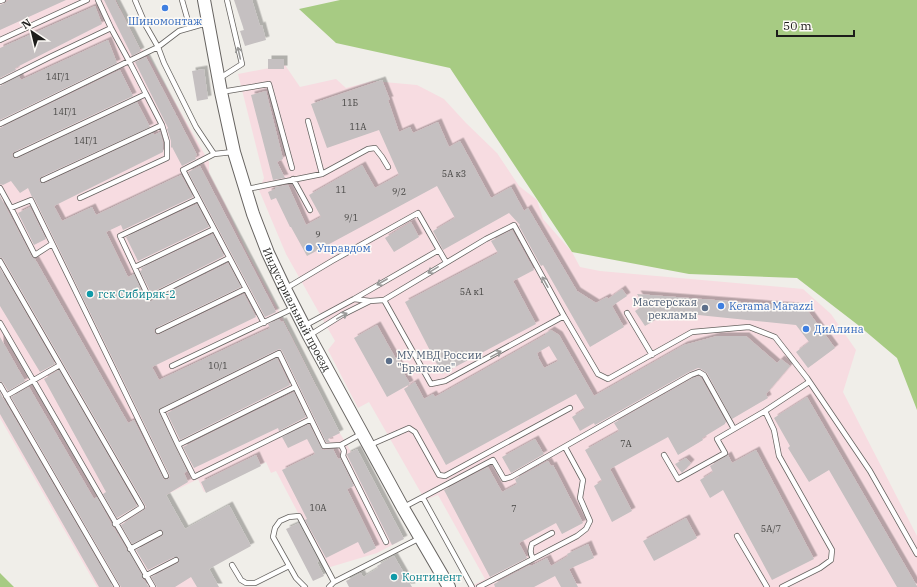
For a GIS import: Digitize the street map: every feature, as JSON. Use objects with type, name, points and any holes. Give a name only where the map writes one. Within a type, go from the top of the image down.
[{"type":"street","name":"Индустриальный проезд","points":[[206,3],[208,24],[234,152],[252,214],[268,253],[306,331],[403,508],[449,587]]},
{"type":"lane","points":[[0,40],[87,0]]},
{"type":"lane","points":[[80,198],[167,158],[166,142],[162,125],[98,0]]},
{"type":"lane","points":[[135,0],[146,26],[158,47],[164,63],[196,127],[214,154]]},
{"type":"lane","points":[[182,0],[190,28]]},
{"type":"lane","points":[[219,79],[242,64],[227,0]]},
{"type":"lane","points":[[0,124],[158,47],[179,31],[208,24]]},
{"type":"lane","points":[[0,82],[111,28]]},
{"type":"lane","points":[[221,92],[269,84],[292,168]]},
{"type":"lane","points":[[16,155],[146,94]]},
{"type":"lane","points":[[308,121],[322,174]]},
{"type":"lane","points":[[43,180],[162,125]]},
{"type":"lane","points":[[245,189],[322,174],[368,149],[375,148],[388,167]]},
{"type":"lane","points":[[234,152],[214,154],[183,170],[264,323]]},
{"type":"lane","points":[[293,179],[310,210]]},
{"type":"lane","points":[[0,188],[35,255],[52,244]]},
{"type":"lane","points":[[198,199],[120,236],[149,298],[229,258]]},
{"type":"lane","points":[[11,208],[31,200],[166,476]]},
{"type":"lane","points":[[285,289],[338,257],[418,213],[446,262]]},
{"type":"lane","points":[[354,299],[370,301],[384,300],[446,262],[514,225],[598,374],[608,379],[692,332],[749,327],[775,337],[809,382],[870,471],[917,554]]},
{"type":"lane","points":[[135,267],[214,230]]},
{"type":"lane","points":[[306,331],[354,299],[439,250]]},
{"type":"lane","points":[[0,261],[142,507],[115,524]]},
{"type":"lane","points":[[158,331],[245,288]]},
{"type":"lane","points":[[384,300],[431,384],[445,381],[564,316]]},
{"type":"lane","points":[[306,331],[370,301]]},
{"type":"lane","points":[[172,366],[294,308]]},
{"type":"lane","points":[[627,313],[652,355]]},
{"type":"lane","points":[[0,323],[152,587]]},
{"type":"lane","points":[[311,419],[194,477],[162,411],[279,354],[311,419],[324,446],[341,445],[362,433]]},
{"type":"lane","points":[[6,396],[60,365]]},
{"type":"lane","points":[[403,508],[493,460],[504,479],[511,477],[691,375],[699,372],[704,375],[734,429]]},
{"type":"lane","points":[[664,455],[678,479],[725,453],[717,439],[765,411],[809,382]]},
{"type":"lane","points":[[0,385],[117,587]]},
{"type":"lane","points":[[178,445],[295,387]]},
{"type":"lane","points":[[368,445],[409,428],[415,432],[439,475],[445,476],[570,408]]},
{"type":"lane","points":[[765,411],[774,430],[779,456],[832,550],[831,560],[820,568],[782,587]]},
{"type":"lane","points":[[341,445],[344,452],[343,456],[386,542]]},
{"type":"lane","points":[[479,587],[586,530],[590,521],[580,498],[584,480],[565,447]]},
{"type":"lane","points":[[423,498],[472,587]]},
{"type":"lane","points":[[305,587],[296,578],[273,537],[275,528],[280,521],[289,517],[299,516],[334,582]]},
{"type":"lane","points":[[130,549],[160,533]]},
{"type":"lane","points":[[533,559],[530,554],[532,544],[552,533]]},
{"type":"lane","points":[[737,536],[767,587]]},
{"type":"lane","points":[[329,587],[334,582],[420,538]]},
{"type":"lane","points":[[146,576],[176,560]]},
{"type":"lane","points":[[232,565],[241,580],[246,583],[255,583],[289,566]]},
{"type":"shaded area","points":[[0,0],[116,0],[139,47],[147,53],[209,162],[209,173],[246,250],[280,313],[338,430],[398,542],[377,553],[327,568],[276,471],[271,473],[266,462],[204,492],[198,479],[164,496],[219,587],[97,587],[0,418]]},
{"type":"shaded area","points":[[285,65],[300,87],[336,79],[346,88],[373,81],[417,85],[444,99],[497,153],[519,186],[537,200],[543,219],[572,252],[580,267],[600,271],[803,289],[831,314],[856,350],[843,392],[917,536],[917,587],[470,587],[485,579],[438,495],[425,500],[369,402],[358,408],[328,350],[335,341],[286,254],[259,190],[264,178],[238,74]]},
{"type":"green space","points":[[340,0],[917,0],[917,410],[897,358],[858,325],[797,278],[689,274],[572,252],[450,68],[336,43],[299,9]]},
{"type":"green space","points":[[0,573],[14,587],[0,587]]},
{"type":"building","points":[[9,0],[66,0],[0,30],[0,5]]},
{"type":"building","points":[[104,0],[115,0],[141,51],[132,56]]},
{"type":"building","points":[[234,0],[252,0],[266,40],[245,46],[240,31],[244,30]]},
{"type":"building","points":[[95,6],[102,24],[15,68],[16,70],[0,78],[0,48]]},
{"type":"building","points":[[108,40],[117,63],[0,120],[0,86],[19,76],[21,80]]},
{"type":"building","points":[[146,57],[197,155],[195,156],[196,159],[182,166],[172,147],[171,148],[168,128],[135,62]]},
{"type":"building","points":[[268,59],[284,59],[284,69],[268,69]]},
{"type":"building","points":[[204,69],[208,99],[197,101],[192,71]]},
{"type":"building","points":[[120,70],[133,96],[14,152],[12,154],[13,157],[15,159],[18,158],[137,102],[150,127],[41,177],[39,180],[41,183],[45,183],[153,133],[154,135],[160,132],[163,143],[163,152],[54,206],[62,221],[92,207],[96,215],[181,175],[193,197],[123,230],[121,225],[106,232],[128,277],[134,274],[148,302],[228,263],[241,287],[156,328],[154,330],[155,333],[157,335],[160,334],[244,294],[256,317],[152,367],[159,380],[270,328],[268,324],[279,319],[281,322],[283,321],[340,433],[328,439],[330,442],[326,442],[280,349],[159,409],[159,413],[187,471],[184,473],[188,482],[166,495],[185,529],[229,505],[251,546],[209,569],[219,587],[197,587],[191,577],[175,587],[157,587],[151,577],[178,563],[179,559],[178,557],[174,557],[148,570],[136,550],[162,536],[162,530],[159,530],[132,544],[121,525],[144,510],[146,507],[3,259],[0,257],[0,196],[32,257],[35,259],[128,423],[134,420],[163,478],[165,480],[168,479],[170,477],[169,474],[34,198],[32,197],[28,188],[20,193],[11,181],[3,185],[0,184],[0,128]]},
{"type":"building","points":[[382,80],[390,100],[388,100],[399,132],[410,127],[413,133],[438,122],[449,147],[460,141],[491,198],[511,187],[524,211],[528,208],[577,291],[596,303],[607,297],[608,299],[622,289],[627,296],[612,306],[624,327],[590,347],[543,265],[541,266],[519,226],[520,225],[509,213],[443,250],[433,231],[455,218],[437,186],[307,256],[290,227],[276,198],[271,200],[268,192],[275,189],[275,187],[288,185],[306,225],[321,217],[309,195],[362,165],[375,188],[399,175],[379,130],[327,148],[311,104]]},
{"type":"building","points":[[266,91],[283,159],[277,162],[285,178],[273,180],[251,95]]},
{"type":"building","points":[[200,166],[276,312],[265,317],[188,172]]},
{"type":"building","points":[[197,204],[209,227],[138,261],[126,237]]},
{"type":"building","points":[[30,207],[46,239],[34,245],[18,213]]},
{"type":"building","points":[[411,222],[419,237],[394,252],[385,238]]},
{"type":"building","points":[[512,230],[534,270],[513,281],[536,324],[442,374],[405,302],[498,253],[491,241]]},
{"type":"building","points":[[213,234],[224,256],[151,293],[140,271],[142,270],[141,268]]},
{"type":"building","points":[[0,268],[55,364],[40,372],[0,306]]},
{"type":"building","points":[[637,294],[805,307],[835,348],[808,368],[796,352],[809,342],[796,325],[669,312],[645,326],[635,311],[644,305]]},
{"type":"building","points":[[377,325],[410,384],[387,397],[354,338]]},
{"type":"building","points":[[551,330],[559,335],[594,396],[684,345],[717,336],[746,336],[777,363],[781,359],[790,366],[766,394],[768,398],[732,419],[707,373],[698,368],[595,425],[594,423],[580,431],[572,417],[585,409],[576,394],[446,465],[404,389],[415,382],[424,399],[433,394],[435,397]],"holes":[[[549,346],[558,361],[544,368],[537,353]]]},
{"type":"building","points":[[0,337],[25,381],[8,391],[0,381]]},
{"type":"building","points":[[277,358],[290,385],[180,440],[167,413]]},
{"type":"building","points":[[59,370],[137,506],[117,518],[103,494],[106,492],[44,379]]},
{"type":"building","points":[[699,376],[726,422],[725,424],[702,438],[703,440],[678,455],[668,437],[610,469],[632,511],[612,522],[594,486],[602,481],[585,450],[619,431],[614,423]]},
{"type":"building","points":[[29,387],[94,499],[97,497],[112,526],[142,575],[142,578],[149,587],[121,587],[11,397]]},
{"type":"building","points":[[0,392],[113,587],[99,587],[0,414]]},
{"type":"building","points":[[294,392],[306,417],[279,431],[278,428],[194,468],[183,447]]},
{"type":"building","points":[[807,397],[917,587],[897,587],[829,470],[809,482],[788,448],[790,446],[774,418]]},
{"type":"building","points":[[309,424],[322,449],[333,449],[338,459],[340,458],[354,486],[347,489],[376,548],[364,554],[358,542],[326,558],[305,520],[307,519],[282,470],[315,454],[307,439],[288,448],[282,437]]},
{"type":"building","points":[[535,439],[544,454],[511,473],[502,457]]},
{"type":"building","points":[[357,449],[404,539],[392,545],[347,455]]},
{"type":"building","points":[[756,450],[814,559],[772,580],[723,490],[710,498],[700,480],[713,472],[710,466],[728,455],[732,463]]},
{"type":"building","points":[[256,455],[261,466],[206,493],[201,482]]},
{"type":"building","points":[[686,458],[691,463],[682,473],[675,464]]},
{"type":"building","points":[[548,461],[551,466],[553,465],[583,523],[562,534],[556,523],[519,543],[527,558],[490,577],[444,490],[488,467],[502,492],[517,484],[515,479]]},
{"type":"building","points":[[686,518],[697,538],[654,561],[643,541]]},
{"type":"building","points":[[299,523],[319,561],[317,562],[324,576],[313,581],[286,529]]},
{"type":"building","points":[[588,544],[594,558],[569,569],[578,587],[561,587],[555,576],[534,587],[495,587],[494,584],[530,565],[531,566],[547,558],[551,566],[568,556],[567,554]]},
{"type":"building","points":[[394,556],[412,587],[349,587],[346,581],[361,573],[363,577],[378,568],[377,566]]},
{"type":"place","name":"Шиномонтаж","points":[[165,8]]},
{"type":"place","name":"Управдом","points":[[309,248]]},
{"type":"place","name":"гск Сибиряк-2","points":[[90,294]]},
{"type":"place","name":"Kerama Marazzi","points":[[721,306]]},
{"type":"place","name":"Мастерская рекламы","points":[[705,308]]},
{"type":"place","name":"ДиАлина","points":[[806,329]]},
{"type":"place","name":"МУ МВД России \"Братское\"","points":[[389,361]]},
{"type":"place","name":"Континент","points":[[394,577]]}]
